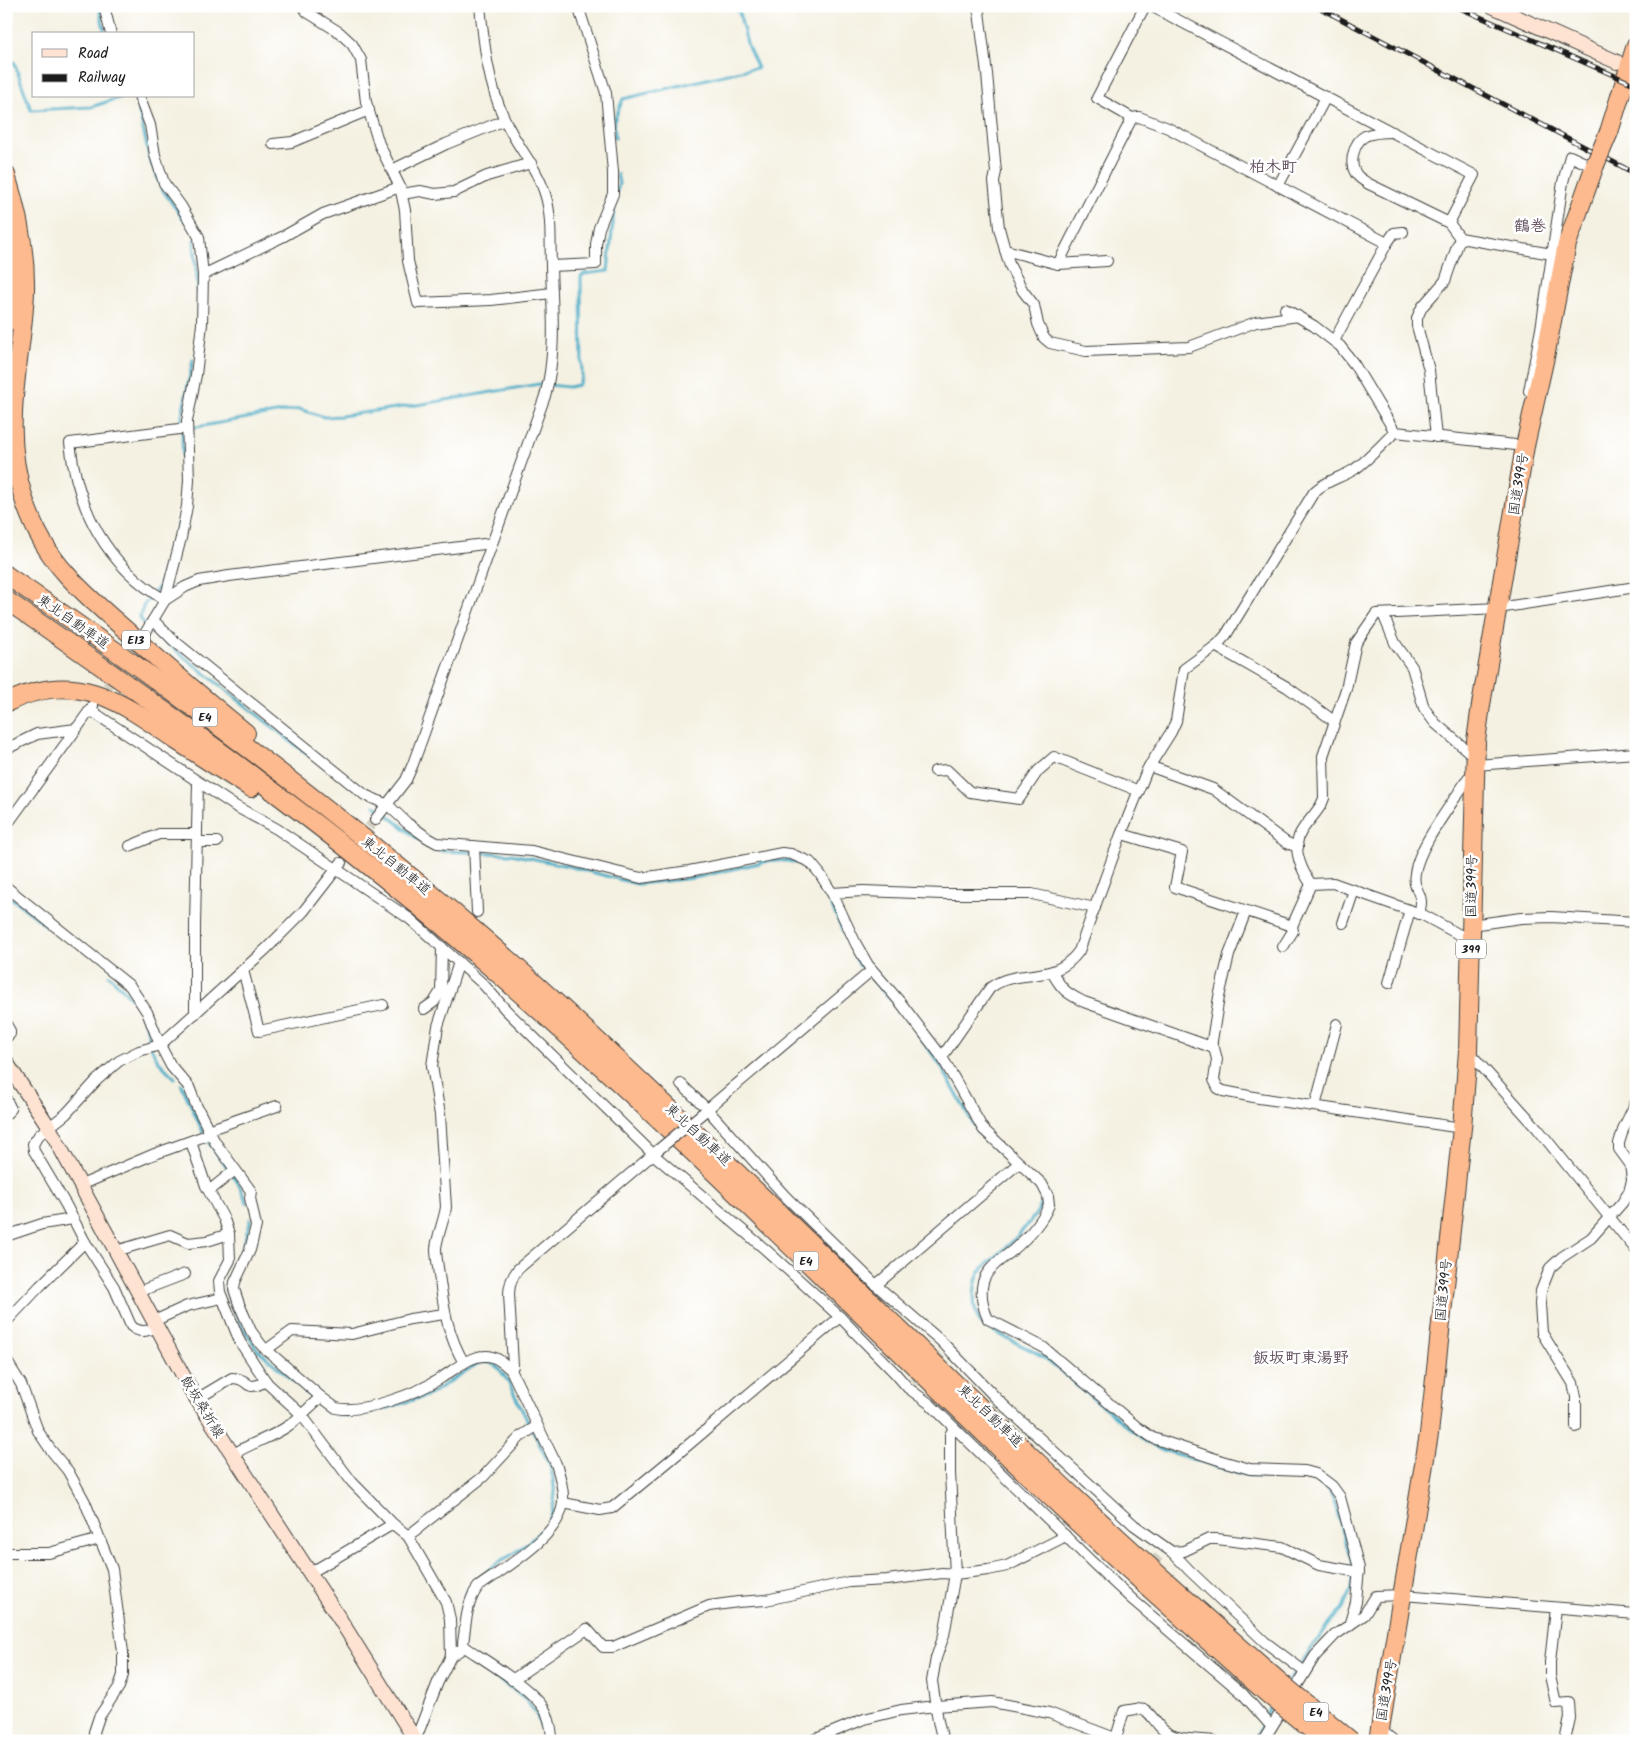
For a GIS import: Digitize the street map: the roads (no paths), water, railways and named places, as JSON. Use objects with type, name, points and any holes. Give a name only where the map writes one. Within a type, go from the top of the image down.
[{"type":"highway","name":"国道399号","points":[[1379,1735],[1429,1434],[1462,1128],[1468,1050],[1476,764],[1481,704],[1525,446],[1567,244],[1608,132],[1636,45]]},
{"type":"highway","name":"E13","points":[[6,175],[16,208],[23,247],[25,290],[13,415],[14,457],[29,512],[42,539],[66,574],[88,597],[174,674],[347,820],[398,867]]},
{"type":"highway","points":[[6,243],[9,274],[6,323]]},
{"type":"highway","points":[[6,381],[21,336]]},
{"type":"highway","name":"東北自動車道","points":[[6,575],[213,722],[307,794],[398,867],[560,1006],[750,1184],[1072,1494],[1172,1586],[1325,1741]]},
{"type":"highway","name":"東北自動車道","points":[[6,600],[124,682],[334,837],[450,932],[611,1076],[741,1198],[1061,1507],[1275,1689],[1351,1741]]},
{"type":"highway","points":[[6,703],[34,692],[58,688],[91,691],[109,698],[136,712],[214,766],[334,837]]},
{"type":"main road","points":[[1492,6],[1617,62]]},
{"type":"main road","name":"飯坂桑折線","points":[[6,1062],[10,1077],[49,1127],[197,1399],[416,1740]]},
{"type":"street","points":[[104,6],[110,32]]},
{"type":"street","points":[[304,6],[307,12],[339,32],[358,52],[363,70],[365,95],[379,144],[401,191],[405,210],[408,261],[418,303],[491,300],[552,293]]},
{"type":"street","points":[[382,812],[406,780],[413,764],[551,376],[553,353],[550,219],[546,197],[538,174],[505,120],[490,80],[480,6]]},
{"type":"street","points":[[550,266],[596,264],[596,244],[599,228],[613,194],[606,93],[578,6]]},
{"type":"street","points":[[976,6],[979,12],[987,74],[999,228],[1010,266],[1024,291],[1034,304],[1038,324],[1044,338],[1050,343],[1072,346],[1086,351],[1189,347],[1256,322],[1298,316]]},
{"type":"street","points":[[1145,6],[1097,98],[1132,118],[1139,116],[1168,128],[1387,243]]},
{"type":"street","points":[[1151,6],[1474,175],[1449,223]]},
{"type":"street","points":[[1278,186],[1326,97]]},
{"type":"street","points":[[140,98],[150,125],[155,154],[164,183],[181,206],[199,237],[203,275],[202,324],[196,375],[183,428],[189,480],[186,512],[181,538],[157,595],[149,627],[173,640],[365,795],[382,812],[437,843],[475,851],[532,852],[640,878],[689,871],[774,854],[791,854],[810,862],[832,893],[868,973],[900,1002],[942,1056],[983,1129],[1016,1166],[1046,1190],[1049,1205],[1028,1236],[995,1265],[983,1281],[983,1303],[988,1320],[1043,1347],[1137,1427],[1154,1438],[1245,1468],[1305,1471],[1325,1479],[1340,1497],[1357,1559],[1354,1572],[1356,1602],[1350,1626]]},
{"type":"street","points":[[273,144],[292,142],[369,110]]},
{"type":"street","points":[[1058,264],[1132,118]]},
{"type":"street","points":[[392,170],[446,144],[505,120]]},
{"type":"street","points":[[1393,132],[1374,134],[1361,139],[1356,145],[1353,157],[1354,172],[1367,183],[1449,223],[1460,238],[1552,254]]},
{"type":"street","points":[[1532,414],[1528,394],[1541,329],[1563,182],[1570,156],[1595,166]]},
{"type":"street","points":[[203,275],[284,236],[322,214],[401,191],[420,191],[435,194],[454,192],[487,176],[531,163]]},
{"type":"street","points":[[1334,341],[1387,243],[1394,233],[1403,232]]},
{"type":"street","points":[[1436,437],[1429,370],[1417,326],[1417,318],[1422,308],[1445,281],[1460,238]]},
{"type":"street","points":[[1005,250],[1058,264],[1108,261]]},
{"type":"street","points":[[1285,309],[1340,346],[1354,364],[1395,432]]},
{"type":"street","points":[[157,595],[136,580],[114,556],[95,530],[80,494],[72,464],[70,443],[183,428]]},
{"type":"street","points":[[942,1056],[990,988],[998,982],[1052,972],[1068,963],[1079,951],[1149,766],[1176,721],[1184,669],[1215,646],[1226,635],[1314,492],[1323,483],[1356,468],[1395,432],[1525,446]]},
{"type":"street","points":[[157,595],[213,578],[492,543]]},
{"type":"street","points":[[1311,884],[1303,873],[1299,861],[1298,836],[1320,807],[1324,798],[1323,756],[1346,689],[1356,644],[1376,614],[1498,608],[1636,587]]},
{"type":"street","points":[[1383,614],[1395,643],[1412,667],[1424,708],[1434,723],[1469,752],[1476,764]]},
{"type":"street","points":[[1215,646],[1287,687],[1334,721]]},
{"type":"street","points":[[6,826],[92,708],[235,806],[338,866],[410,919],[459,962],[656,1152],[840,1317],[1093,1563],[1130,1591],[1242,1693],[1267,1721]]},
{"type":"street","points":[[6,749],[37,734],[76,730]]},
{"type":"street","points":[[1476,764],[1636,753]]},
{"type":"street","points":[[935,771],[947,770],[970,792],[1019,799],[1038,772],[1054,758],[1139,790]]},
{"type":"street","points":[[1389,983],[1414,912],[1421,902],[1414,882],[1418,860],[1424,847],[1476,764]]},
{"type":"street","points":[[1149,766],[1213,789],[1287,843],[1298,847]]},
{"type":"street","points":[[195,1014],[198,782]]},
{"type":"street","points":[[130,846],[159,834],[217,842]]},
{"type":"street","points":[[1122,834],[1182,852],[1175,887],[1292,926]]},
{"type":"street","points":[[475,851],[477,912]]},
{"type":"street","points":[[6,887],[130,986],[147,1012],[153,1047],[189,1087],[207,1134],[232,1173],[251,1191],[250,1198],[256,1226],[250,1250],[235,1282],[226,1292],[187,1306],[141,1332],[131,1326],[114,1287],[85,1242],[34,1151],[33,1144],[49,1127],[66,1114],[97,1080],[119,1061],[139,1051],[153,1047],[195,1014],[244,970],[303,912],[338,866]]},
{"type":"street","points":[[1311,884],[1334,883],[1471,933],[1521,918],[1550,917],[1636,922]]},
{"type":"street","points":[[1283,947],[1293,931],[1292,926],[1311,884]]},
{"type":"street","points":[[1343,923],[1354,890]]},
{"type":"street","points":[[832,893],[863,891],[943,894],[1032,894],[1095,908]]},
{"type":"street","points":[[1211,1047],[1219,997],[1229,956],[1246,911]]},
{"type":"street","points":[[424,1009],[434,1002],[441,991],[442,947]]},
{"type":"street","points":[[459,962],[438,1026],[432,1066],[440,1115],[446,1207],[440,1226],[436,1250],[444,1314],[456,1349],[464,1364]]},
{"type":"street","points":[[244,970],[259,1031],[383,1005]]},
{"type":"street","points":[[1052,972],[1064,990],[1076,998],[1214,1048],[1217,1059],[1214,1080],[1218,1088],[1246,1096],[1462,1128]]},
{"type":"street","points":[[511,1370],[513,1366],[509,1285],[518,1269],[868,973]]},
{"type":"street","points":[[6,1024],[10,1034],[6,1038]]},
{"type":"street","points":[[1315,1106],[1337,1024]]},
{"type":"street","points":[[1468,1050],[1536,1128],[1636,1250]]},
{"type":"street","points":[[681,1084],[785,1196],[945,1351],[1058,1456],[1265,1642],[1301,1668]]},
{"type":"street","points":[[6,1099],[11,1108],[6,1114]]},
{"type":"street","points":[[1576,1427],[1576,1397],[1573,1383],[1542,1333],[1541,1291],[1550,1268],[1562,1257],[1591,1238],[1610,1218],[1629,1192],[1632,1172],[1630,1164],[1619,1149],[1619,1143],[1624,1127],[1636,1102]]},
{"type":"street","points":[[81,1185],[277,1106]]},
{"type":"street","points":[[191,1142],[209,1191],[224,1219],[229,1234],[230,1260],[220,1281],[251,1331],[266,1350],[317,1400],[343,1410],[369,1406],[427,1387],[464,1364],[483,1356],[490,1356],[505,1364],[511,1370],[532,1428],[558,1470],[563,1503],[554,1526],[538,1544],[478,1587],[472,1595],[464,1643],[438,1682],[416,1740]]},
{"type":"street","points":[[876,1285],[1016,1166]]},
{"type":"street","points":[[209,1191],[232,1173]]},
{"type":"street","points":[[6,1236],[42,1224],[73,1219]]},
{"type":"street","points":[[116,1251],[170,1235],[188,1243],[229,1234]]},
{"type":"street","points":[[6,1322],[85,1242]]},
{"type":"street","points":[[138,1292],[185,1274]]},
{"type":"street","points":[[226,1292],[240,1342],[266,1381],[301,1414],[352,1482],[393,1524],[408,1536],[446,1602],[458,1651],[512,1680],[532,1695],[546,1712],[552,1732],[552,1741]]},
{"type":"street","points":[[266,1350],[292,1331],[352,1334],[410,1319],[444,1314]]},
{"type":"street","points":[[563,1503],[600,1510],[612,1508],[840,1317]]},
{"type":"street","points":[[6,1360],[20,1384],[38,1432],[68,1471],[85,1502],[112,1569],[123,1652],[123,1674],[119,1687],[99,1717],[94,1732],[95,1741]]},
{"type":"street","points":[[197,1399],[232,1378],[238,1378],[251,1387],[256,1387],[266,1381]]},
{"type":"street","points":[[232,1455],[247,1446],[272,1436],[290,1425],[317,1400]]},
{"type":"street","points":[[408,1536],[482,1477],[521,1436],[532,1428]]},
{"type":"street","points":[[943,1741],[940,1733],[932,1681],[955,1574],[950,1473],[950,1435],[954,1428]]},
{"type":"street","points":[[310,1573],[393,1524]]},
{"type":"street","points":[[512,1680],[587,1629],[603,1647],[613,1647],[709,1606],[766,1600],[849,1582],[887,1580],[942,1573],[955,1574],[1007,1566],[1065,1535]]},
{"type":"street","points":[[6,1553],[49,1553],[100,1539]]},
{"type":"street","points":[[1166,1552],[1184,1551],[1209,1539],[1217,1539],[1282,1547],[1318,1565],[1354,1572]]},
{"type":"street","points":[[1263,1741],[1267,1721],[1301,1668],[1335,1635],[1364,1615],[1376,1596],[1403,1595],[1636,1614]]},
{"type":"street","points":[[1556,1608],[1550,1676],[1556,1703],[1569,1702],[1570,1718],[1565,1741]]},
{"type":"street","points":[[811,1741],[864,1720],[901,1710],[992,1702],[1049,1713],[1115,1739],[1124,1712],[1136,1708],[1145,1710],[1168,1734],[1214,1741]]},
{"type":"street","points":[[1379,1735],[1394,1741]]},
{"type":"waterway","points":[[99,6],[105,32]]},
{"type":"waterway","points":[[615,138],[614,121],[623,99],[758,68],[748,47],[739,12],[730,6]]},
{"type":"waterway","points":[[6,64],[14,62],[31,110],[91,107],[119,98]]},
{"type":"waterway","points":[[139,111],[150,160],[162,189],[185,221]]},
{"type":"waterway","points":[[617,174],[619,183],[617,192]]},
{"type":"waterway","points":[[191,428],[299,409],[324,417],[341,416],[539,384],[569,387],[578,385],[582,378],[581,277],[584,274],[608,271],[615,201]]},
{"type":"waterway","points":[[194,240],[198,291]]},
{"type":"waterway","points":[[183,497],[182,415],[193,360]]},
{"type":"waterway","points":[[179,523],[159,587],[144,605],[140,615],[141,620],[159,637],[308,755]]},
{"type":"waterway","points":[[375,805],[428,847],[443,851],[511,854],[568,866],[637,884],[694,878],[772,860],[799,863],[817,879],[828,898],[859,965],[898,1008]]},
{"type":"waterway","points":[[6,894],[51,929]]},
{"type":"waterway","points":[[109,975],[134,1001]]},
{"type":"waterway","points":[[144,1017],[156,1057],[175,1078]]},
{"type":"waterway","points":[[920,1037],[941,1066],[977,1131],[1041,1192]]},
{"type":"waterway","points":[[181,1084],[206,1139],[231,1172],[247,1203]]},
{"type":"waterway","points":[[1043,1198],[1031,1220],[980,1272],[976,1282],[974,1302],[979,1320],[998,1334],[1046,1359],[1148,1443],[1163,1450],[1238,1473],[1252,1476],[1307,1478],[1326,1488],[1333,1498],[1353,1566],[1351,1589],[1343,1608],[1288,1681]]},
{"type":"waterway","points":[[250,1219],[242,1249],[226,1284],[229,1297],[241,1325],[257,1349],[325,1409],[339,1415],[351,1416],[390,1407],[429,1395],[480,1362],[493,1364],[507,1380],[551,1467],[555,1493],[552,1514],[546,1526],[529,1542],[515,1553],[497,1563],[467,1591],[461,1621]]},
{"type":"waterway","points":[[457,1649],[460,1630]]},
{"type":"waterway","points":[[460,1653],[525,1698],[537,1716],[544,1734],[543,1741]]},
{"type":"waterway","points":[[1255,1741],[1266,1714],[1272,1705]]},
{"type":"tunnel","points":[[98,699],[142,638]]},
{"type":"tunnel","points":[[341,863],[375,820]]},
{"type":"tunnel","points":[[914,1383],[942,1354]]},
{"type":"tunnel","points":[[1133,1587],[1160,1555]]},
{"type":"railway","points":[[1316,6],[1636,174]]},
{"type":"railway","points":[[1455,6],[1636,85]]},
{"type":"district","name":"柏木町","points":[[1273,167]]},
{"type":"district","name":"鶴巻","points":[[1530,226]]},
{"type":"district","name":"飯坂町東湯野","points":[[1301,1358]]}]
